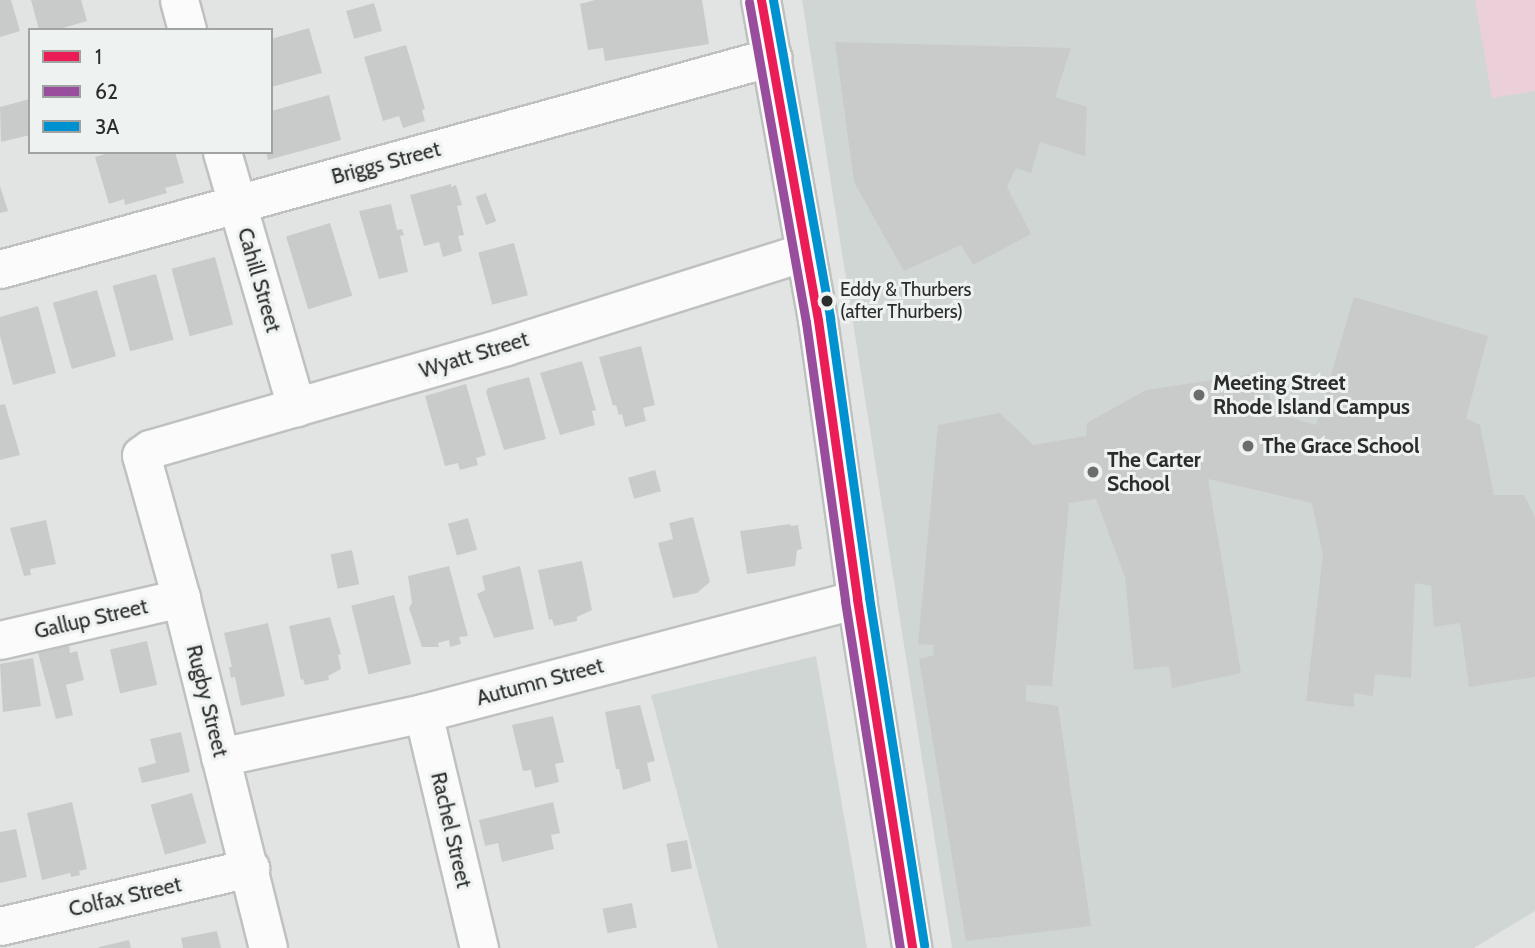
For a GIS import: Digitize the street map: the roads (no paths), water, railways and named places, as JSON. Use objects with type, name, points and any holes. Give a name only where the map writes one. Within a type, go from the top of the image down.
[{"type":"main road","points":[[761,0],[836,437],[857,599],[912,948]]},
{"type":"street","points":[[179,0],[186,28]]},
{"type":"street","name":"Briggs Street","points":[[0,269],[772,57]]},
{"type":"street","name":"Cahill Street","points":[[223,154],[296,407]]},
{"type":"street","name":"Wyatt Street","points":[[141,455],[150,449],[506,346],[805,252]]},
{"type":"street","name":"Rugby Street","points":[[141,455],[181,597],[268,948]]},
{"type":"street","name":"Gallup Street","points":[[0,640],[181,597]]},
{"type":"street","name":"Autumn Street","points":[[220,757],[423,713],[857,599]]},
{"type":"street","name":"Rachel Street","points":[[423,713],[479,948]]},
{"type":"street","name":"Colfax Street","points":[[0,926],[250,868]]},
{"type":"place","name":"Eddy & Thurbers (after Thurbers)","points":[[827,301]]},
{"type":"place","name":"Meeting Street Rhode Island Campus","points":[[1199,395]]},
{"type":"place","name":"The Grace School","points":[[1248,446]]},
{"type":"place","name":"The Carter School","points":[[1093,472]]}]
